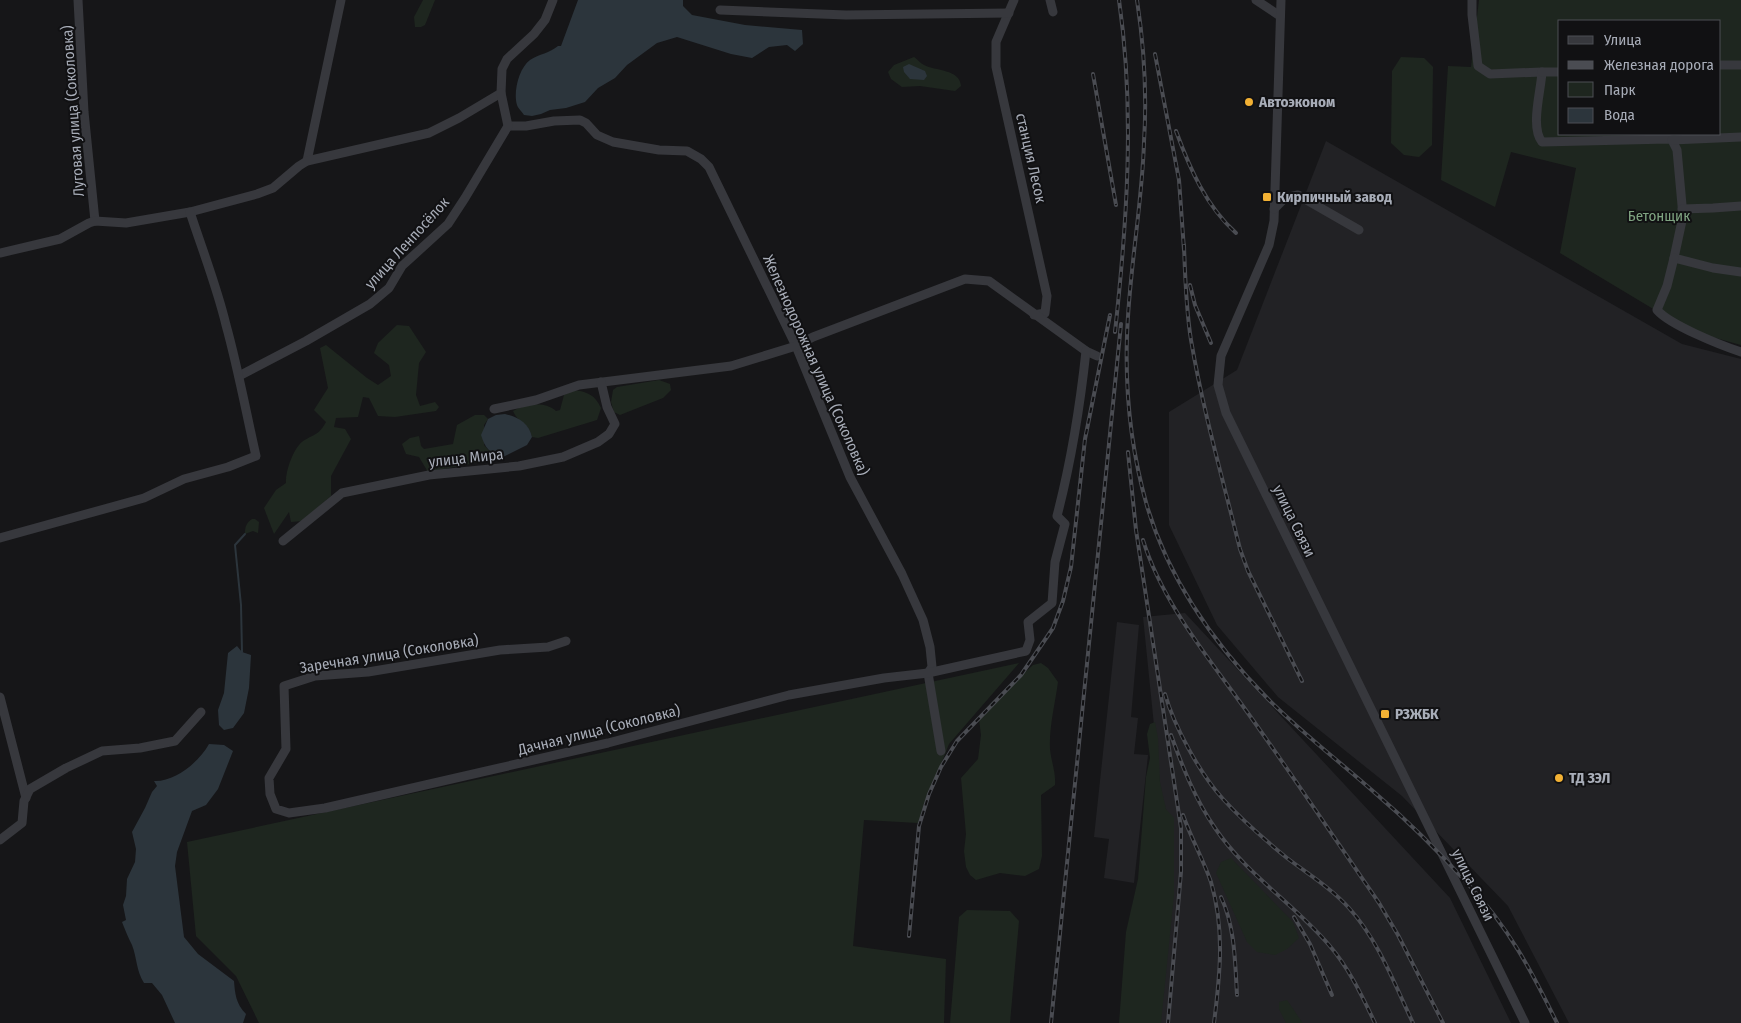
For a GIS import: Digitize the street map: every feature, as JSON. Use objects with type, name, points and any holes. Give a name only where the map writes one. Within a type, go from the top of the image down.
[{"type":"street","name":"Луговая улица (Соколовка)","points":[[78,0],[84,112],[95,221]]},
{"type":"street","points":[[307,161],[341,0]]},
{"type":"street","points":[[508,126],[501,94],[502,69],[507,59],[534,34],[545,20],[553,0]]},
{"type":"street","name":"станция Лесок","points":[[1014,0],[996,42],[996,67],[1047,296],[1045,313],[1034,315]]},
{"type":"street","points":[[1050,0],[1053,12]]},
{"type":"street","points":[[1256,0],[1280,16]]},
{"type":"street","name":"улица Связи","points":[[1281,0],[1274,221],[1269,246],[1221,356],[1218,385],[1231,422],[1525,1023]]},
{"type":"street","points":[[1472,0],[1478,66],[1481,69],[1490,74],[1558,72]]},
{"type":"street","points":[[720,10],[846,15],[1009,13]]},
{"type":"street","points":[[1721,65],[1741,65]]},
{"type":"street","points":[[1542,72],[1536,123],[1536,134],[1542,142],[1672,140],[1741,136]]},
{"type":"street","points":[[0,253],[60,240],[89,222],[126,222],[190,212],[258,194],[273,188],[307,161],[429,133],[501,94]]},
{"type":"street","name":"Железнодорожная улица (Соколовка)","points":[[508,126],[580,120],[586,123],[597,135],[613,142],[659,150],[686,151],[701,159],[709,167],[796,346],[850,477],[902,574],[923,620],[930,647],[932,667],[928,673],[942,751]]},
{"type":"street","name":"улица Ленпосёлок","points":[[239,376],[306,341],[370,304],[389,288],[402,266],[448,224],[508,126]]},
{"type":"street","points":[[1672,140],[1677,150],[1683,216],[1667,286],[1656,310],[1688,330],[1741,352]]},
{"type":"street","points":[[1274,209],[1285,198],[1298,195],[1359,230]]},
{"type":"street","points":[[1682,209],[1741,206]]},
{"type":"street","points":[[0,538],[144,498],[184,479],[228,467],[256,456],[226,322],[190,212]]},
{"type":"street","points":[[1674,258],[1713,268],[1741,272]]},
{"type":"street","points":[[494,409],[536,400],[579,385],[731,366],[796,346],[813,337],[965,279],[989,282],[1086,351],[1097,356]]},
{"type":"street","name":"Дачная улица (Соколовка)","points":[[276,809],[289,813],[325,808],[608,743],[789,695],[884,678],[928,673],[1026,651],[1030,640],[1028,622],[1052,604],[1055,562],[1065,524],[1057,516],[1069,472],[1086,351]]},
{"type":"street","name":"улица Мира","points":[[283,541],[342,493],[429,475],[519,466],[563,457],[598,442],[609,434],[615,424],[606,407],[601,382]]},
{"type":"street","name":"Заречная улица (Соколовка)","points":[[276,809],[270,794],[269,778],[286,748],[284,686],[316,676],[368,672],[500,650],[548,647],[566,642]]},
{"type":"street","points":[[0,697],[26,798]]},
{"type":"street","points":[[0,840],[22,823],[26,798],[30,789],[66,768],[102,751],[140,748],[175,741],[201,712]]},
{"type":"shaded area","points":[[1326,141],[1682,344],[1741,359],[1741,1023],[1569,1023],[1508,906],[1402,796],[1278,697],[1217,625],[1169,525],[1169,412],[1237,370]]},
{"type":"shaded area","points":[[1185,613],[1450,898],[1511,1023],[1156,1023],[1163,814],[1143,617]]},
{"type":"shaded area","points":[[1117,622],[1139,625],[1131,717],[1138,718],[1134,754],[1148,755],[1134,883],[1104,878],[1109,839],[1094,837]]},
{"type":"green space","points":[[423,0],[435,0],[425,25],[415,27],[414,17]]},
{"type":"green space","name":"Бетонщик","points":[[1479,0],[1741,0],[1741,345],[1690,331],[1560,253],[1576,168],[1511,152],[1495,207],[1441,180],[1448,66],[1471,67]]},
{"type":"green space","points":[[914,57],[924,65],[952,73],[960,80],[961,86],[955,91],[920,86],[902,87],[891,79],[888,72],[894,65]]},
{"type":"green space","points":[[1401,57],[1424,58],[1433,67],[1432,145],[1419,157],[1404,155],[1391,143],[1392,71]]},
{"type":"green space","points":[[397,325],[409,326],[426,352],[419,363],[416,395],[420,406],[435,402],[439,407],[436,411],[395,417],[378,416],[369,398],[363,397],[358,417],[336,418],[334,427],[345,429],[351,439],[331,476],[331,496],[302,521],[291,522],[289,512],[274,534],[264,508],[276,490],[286,483],[288,469],[296,449],[316,434],[326,422],[314,410],[328,388],[320,348],[326,345],[378,385],[391,376],[389,365],[374,353],[378,343]]},
{"type":"green space","points":[[659,380],[670,384],[671,390],[663,398],[620,415],[614,412],[611,402],[613,390],[617,387]]},
{"type":"green space","points":[[574,390],[594,397],[601,408],[597,420],[538,438],[532,437],[531,432],[513,411],[535,405],[546,406],[556,411],[560,410],[564,395]]},
{"type":"green space","points":[[475,415],[484,415],[488,419],[484,425],[484,445],[492,454],[480,462],[428,472],[419,457],[406,454],[402,444],[410,438],[419,436],[421,446],[424,449],[453,444],[457,425]]},
{"type":"green space","points":[[252,519],[259,522],[258,533],[253,531],[245,534],[246,525]]},
{"type":"green space","points":[[1019,663],[949,744],[918,823],[864,820],[853,946],[946,959],[944,1023],[259,1023],[236,976],[196,936],[187,842]]},
{"type":"green space","points":[[1041,663],[1048,668],[1058,682],[1050,741],[1055,785],[1041,795],[1042,856],[1039,869],[1025,876],[1000,873],[976,880],[970,875],[966,867],[964,851],[966,834],[961,778],[978,759],[981,735],[979,719],[991,703],[1033,665]]},
{"type":"green space","points":[[1155,722],[1158,738],[1160,782],[1166,809],[1174,818],[1174,895],[1161,1023],[1119,1023],[1126,932],[1138,879],[1146,777],[1150,758],[1147,734],[1150,724]]},
{"type":"green space","points":[[1231,858],[1293,922],[1299,938],[1287,949],[1275,955],[1257,952],[1247,942],[1216,873],[1221,862]]},
{"type":"green space","points":[[967,910],[1010,911],[1019,921],[1010,1023],[950,1023],[959,917]]},
{"type":"green space","points":[[1287,1000],[1303,1023],[1286,1023],[1279,1009],[1279,1002]]},
{"type":"water","points":[[578,0],[683,0],[683,6],[692,15],[745,25],[802,30],[803,44],[795,51],[787,45],[769,47],[752,58],[731,54],[677,37],[657,43],[627,65],[615,78],[598,88],[585,102],[532,116],[524,115],[516,100],[516,87],[520,74],[530,60],[561,46]]},
{"type":"water","points":[[909,64],[925,71],[927,76],[924,80],[910,79],[904,72],[903,67]]},
{"type":"water","points":[[505,414],[526,424],[532,437],[527,445],[503,457],[489,450],[481,435],[488,419],[496,415]]},
{"type":"water","points":[[237,646],[242,652],[251,655],[249,688],[244,713],[233,728],[224,730],[219,725],[218,710],[224,693],[228,653]]},
{"type":"water","points":[[209,744],[224,745],[233,751],[218,789],[206,805],[192,811],[177,852],[175,866],[184,937],[198,954],[234,981],[237,999],[246,1014],[243,1023],[175,1023],[162,995],[152,983],[144,983],[141,978],[132,945],[122,922],[126,920],[123,905],[126,896],[127,879],[135,862],[136,849],[132,832],[152,792],[157,786],[154,781],[170,778],[186,770],[199,758]]},
{"type":"waterway","points":[[242,652],[241,605],[235,545],[245,534]]},
{"type":"railway","points":[[1115,332],[1128,166],[1127,83],[1119,0]]},
{"type":"railway","points":[[1137,0],[1144,71],[1145,124],[1141,191],[1128,312],[1127,379],[1133,443],[1141,485],[1156,533],[1168,560],[1196,610],[1212,634],[1248,678],[1281,712],[1362,781],[1435,849],[1483,900],[1518,950],[1557,1023]]},
{"type":"railway","points":[[1155,54],[1179,180],[1184,250]]},
{"type":"railway","points":[[1093,74],[1116,205]]},
{"type":"railway","points":[[1176,131],[1200,186],[1216,211],[1236,233]]},
{"type":"railway","points":[[1184,245],[1185,281],[1191,340],[1207,419],[1240,549],[1248,571],[1302,681]]},
{"type":"railway","points":[[1190,285],[1195,305],[1211,343]]},
{"type":"railway","points":[[909,936],[919,826],[929,794],[941,767],[957,741],[1021,675],[1053,628],[1063,601],[1071,567],[1085,439],[1110,315]]},
{"type":"railway","points":[[1051,1023],[1121,324]]},
{"type":"railway","points":[[1128,452],[1136,530],[1181,828],[1181,872],[1168,1023]]},
{"type":"railway","points":[[1143,540],[1151,563],[1187,628],[1279,757],[1379,903],[1398,935],[1443,1023]]},
{"type":"railway","points":[[1165,694],[1169,707],[1189,749],[1214,789],[1270,844],[1335,894],[1359,920],[1385,962],[1413,1023]]},
{"type":"railway","points":[[1171,735],[1195,795],[1215,828],[1241,860],[1329,945],[1349,973],[1375,1023]]},
{"type":"railway","points":[[1183,815],[1211,882],[1218,918],[1220,952],[1214,1023]]},
{"type":"railway","points":[[1221,897],[1232,932],[1237,995]]},
{"type":"railway","points":[[1294,917],[1310,944],[1332,995]]},
{"type":"place","name":"Автоэконом","points":[[1249,102]]},
{"type":"place","name":"Кирпичный завод","points":[[1267,197]]},
{"type":"place","name":"РЗЖБК","points":[[1385,714]]},
{"type":"place","name":"ТД ЗЭЛ","points":[[1559,778]]}]
